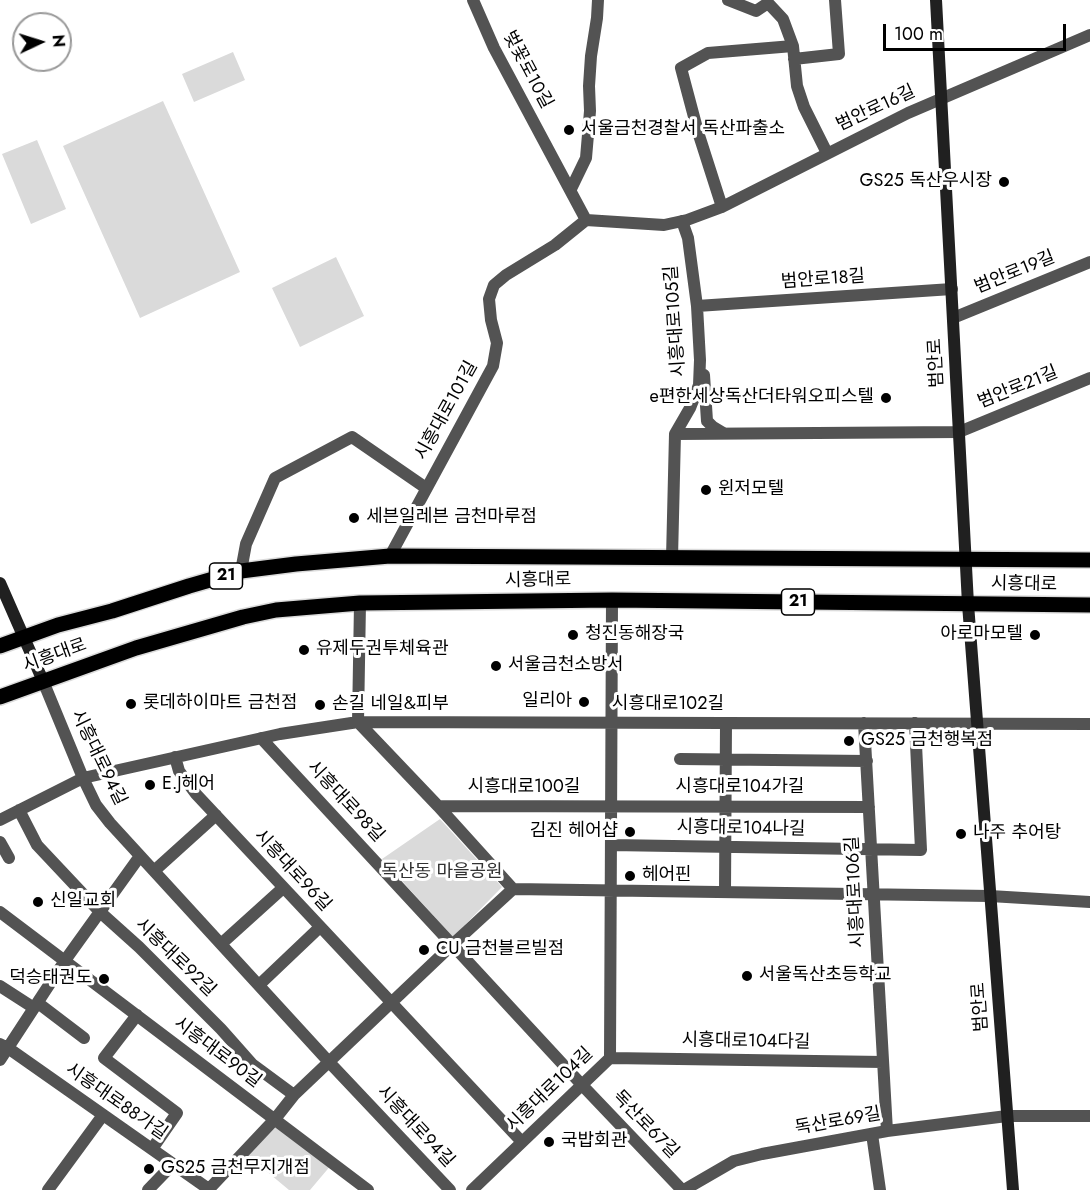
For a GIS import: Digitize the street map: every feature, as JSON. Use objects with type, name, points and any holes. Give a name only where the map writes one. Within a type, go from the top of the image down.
[{"type":"main road","name":"범안로","points":[[936,0],[968,604],[1013,1190]]},
{"type":"main road","name":"시흥대로","points":[[0,646],[58,626],[241,571],[390,556],[1090,560]]},
{"type":"main road","points":[[0,583],[43,681]]},
{"type":"main road","name":"시흥대로","points":[[0,697],[136,648],[243,616],[276,609],[360,603],[612,600],[1090,605]]},
{"type":"street","name":"벚꽃로10길","points":[[474,0],[494,48],[586,220]]},
{"type":"street","points":[[571,189],[586,158],[591,56],[598,0]]},
{"type":"street","points":[[728,0],[756,11],[769,2]]},
{"type":"street","points":[[794,59],[839,54],[835,0]]},
{"type":"street","name":"범안로16길","points":[[769,2],[783,19],[793,46],[797,86],[804,107],[827,153]]},
{"type":"street","name":"범안로16길","points":[[586,220],[664,225],[722,207],[908,113],[1090,35]]},
{"type":"street","points":[[722,207],[698,132],[681,68],[708,53],[793,46]]},
{"type":"street","name":"시흥대로101길","points":[[390,556],[493,366],[497,343],[489,299],[494,285],[555,245],[586,220]]},
{"type":"street","name":"시흥대로105길","points":[[672,558],[675,434],[699,386],[700,360],[697,306],[688,238],[682,221]]},
{"type":"street","name":"범안로19길","points":[[953,318],[1090,262]]},
{"type":"street","name":"범안로18길","points":[[697,306],[951,289]]},
{"type":"street","points":[[700,360],[705,378],[707,421],[724,433]]},
{"type":"street","name":"범안로21길","points":[[959,432],[1090,378]]},
{"type":"street","points":[[675,434],[959,432]]},
{"type":"street","name":"시흥대로101길","points":[[241,571],[246,544],[275,478],[352,437],[426,488]]},
{"type":"street","name":"시흥대로104길","points":[[472,1190],[610,1058],[612,600]]},
{"type":"street","points":[[360,603],[358,722],[513,889]]},
{"type":"street","name":"시흥대로94길","points":[[43,681],[83,778],[96,805],[110,823],[450,1190]]},
{"type":"street","points":[[0,820],[83,778],[261,738],[358,722]]},
{"type":"street","name":"시흥대로102길","points":[[358,722],[977,723]]},
{"type":"street","points":[[724,892],[726,723]]},
{"type":"street","name":"시흥대로106길","points":[[864,723],[887,1131]]},
{"type":"street","name":"시흥대로104나길","points":[[611,845],[921,850],[915,723]]},
{"type":"street","points":[[977,723],[1090,724]]},
{"type":"street","name":"시흥대로98길","points":[[261,738],[582,1085]]},
{"type":"street","name":"시흥대로96길","points":[[175,757],[179,771],[196,794],[522,1142]]},
{"type":"street","points":[[680,759],[867,761]]},
{"type":"street","name":"시흥대로100길","points":[[438,806],[611,806]]},
{"type":"street","name":"시흥대로104가길","points":[[611,806],[869,807]]},
{"type":"street","name":"시흥대로92길","points":[[19,810],[37,846],[100,912],[139,947],[221,1029],[252,1064],[294,1095]]},
{"type":"street","points":[[154,871],[216,815]]},
{"type":"street","points":[[0,842],[9,858]]},
{"type":"street","points":[[0,1060],[4,1046],[36,1006],[65,961],[140,856]]},
{"type":"street","points":[[221,944],[283,888]]},
{"type":"street","points":[[209,1189],[275,1119],[294,1095],[513,889],[990,896],[1090,902]]},
{"type":"street","name":"시흥대로90길","points":[[0,912],[368,1190]]},
{"type":"street","points":[[259,985],[320,927]]},
{"type":"street","points":[[0,986],[36,1006],[84,1038]]},
{"type":"street","points":[[137,1016],[104,1058],[177,1113],[152,1149]]},
{"type":"street","name":"시흥대로88가길","points":[[4,1046],[209,1189]]},
{"type":"street","name":"시흥대로104다길","points":[[610,1058],[883,1062]]},
{"type":"street","name":"독산로67길","points":[[582,1085],[683,1190]]},
{"type":"street","points":[[48,1190],[103,1115]]},
{"type":"street","points":[[1007,1116],[1090,1116]]},
{"type":"street","name":"독산로69길","points":[[683,1190],[734,1161],[762,1154],[887,1131],[1007,1116]]},
{"type":"street","points":[[872,1134],[880,1190]]},
{"type":"street","points":[[148,1190],[173,1164]]},
{"type":"green space","points":[[233,52],[245,80],[194,102],[182,74]]},
{"type":"green space","points":[[163,101],[240,272],[140,318],[63,146]]},
{"type":"green space","points":[[37,140],[66,209],[31,224],[2,154]]},
{"type":"green space","points":[[336,257],[364,316],[300,347],[272,288]]},
{"type":"green space","name":"독산동 마을공원","points":[[440,819],[502,887],[453,937],[382,859]]},
{"type":"green space","points":[[277,1121],[332,1164],[310,1190],[289,1190],[247,1155]]},
{"type":"place","name":"서울금천경찰서 독산파출소","points":[[569,130]]},
{"type":"place","name":"GS25 독산우시장","points":[[1004,182]]},
{"type":"place","name":"e편한세상독산더타워오피스텔","points":[[886,398]]},
{"type":"place","name":"윈저모텔","points":[[706,490]]},
{"type":"place","name":"세븐일레븐 금천마루점","points":[[354,518]]},
{"type":"place","name":"청진동해장국","points":[[573,635]]},
{"type":"place","name":"아로마모텔","points":[[1035,635]]},
{"type":"place","name":"유제두권투체육관","points":[[304,650]]},
{"type":"place","name":"서울금천소방서","points":[[496,666]]},
{"type":"place","name":"일리아","points":[[584,702]]},
{"type":"place","name":"롯데하이마트 금천점","points":[[131,704]]},
{"type":"place","name":"손길 네일&피부","points":[[320,705]]},
{"type":"place","name":"GS25 금천행복점","points":[[849,741]]},
{"type":"place","name":"E.J헤어","points":[[150,785]]},
{"type":"place","name":"김진 헤어샵","points":[[630,832]]},
{"type":"place","name":"나주 추어탕","points":[[961,834]]},
{"type":"place","name":"헤어핀","points":[[630,876]]},
{"type":"place","name":"신일교회","points":[[38,902]]},
{"type":"place","name":"CU 금천블르빌점","points":[[424,950]]},
{"type":"place","name":"서울독산초등학교","points":[[747,976]]},
{"type":"place","name":"덕승태권도","points":[[104,979]]},
{"type":"place","name":"국밥회관","points":[[549,1142]]},
{"type":"place","name":"GS25 금천무지개점","points":[[149,1169]]}]
